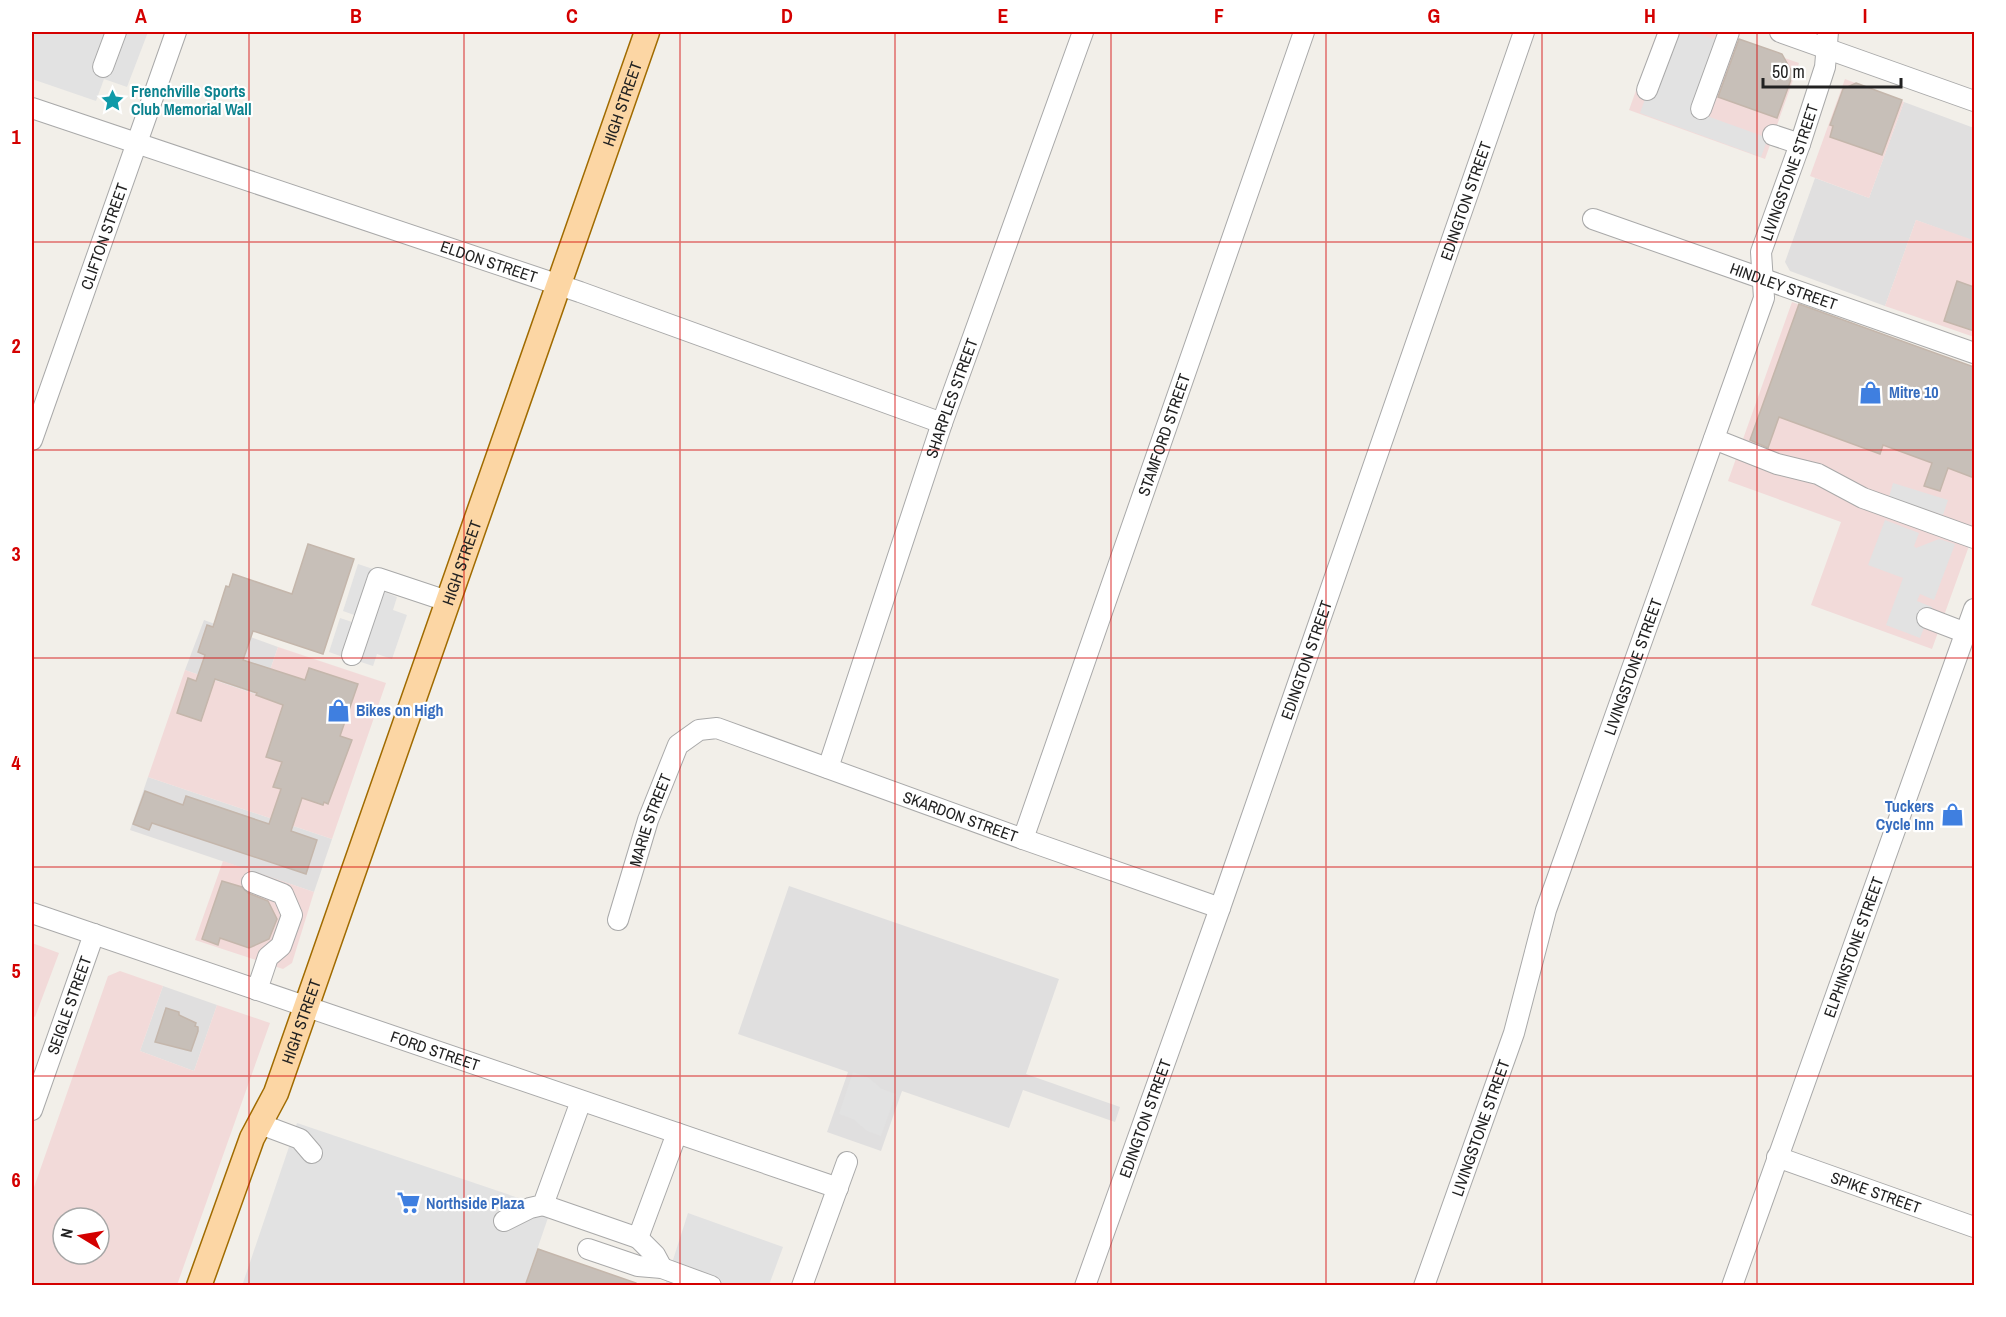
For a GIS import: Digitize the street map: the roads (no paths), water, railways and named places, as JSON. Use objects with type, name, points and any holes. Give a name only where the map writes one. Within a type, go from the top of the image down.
[{"type":"main road","name":"HIGH STREET","points":[[217,1286],[266,1146],[265,1125],[305,1006],[647,32]]},
{"type":"main road","name":"HIGH STREET","points":[[199,1286],[252,1138],[265,1125]]},
{"type":"street","points":[[103,67],[116,32]]},
{"type":"street","name":"CLIFTON STREET","points":[[32,440],[176,32]]},
{"type":"street","name":"SHARPLES STREET","points":[[828,768],[942,423],[1083,32]]},
{"type":"street","name":"STAMFORD STREET","points":[[1023,839],[1304,32]]},
{"type":"street","name":"EDINGTON STREET","points":[[1085,1286],[1220,908],[1524,32]]},
{"type":"street","points":[[1647,90],[1669,32]]},
{"type":"street","points":[[1701,109],[1729,32]]},
{"type":"street","points":[[1780,32],[1828,40],[1974,101]]},
{"type":"street","name":"LIVINGSTONE STREET","points":[[1424,1286],[1514,1033],[1546,910],[1764,298],[1761,252],[1825,67],[1828,40]]},
{"type":"street","name":"ELDON STREET","points":[[32,108],[558,285],[942,423]]},
{"type":"street","points":[[1773,135],[1800,144]]},
{"type":"street","name":"HINDLEY STREET","points":[[1593,219],[1974,353]]},
{"type":"street","points":[[1713,439],[1777,464],[1818,474],[1863,498],[1974,538]]},
{"type":"street","points":[[352,656],[378,578],[447,601]]},
{"type":"street","name":"ELPHINSTONE STREET","points":[[1732,1286],[1974,609]]},
{"type":"street","points":[[1927,618],[1966,633]]},
{"type":"street","name":"SKARDON STREET","points":[[699,730],[717,728],[1220,908]]},
{"type":"street","name":"MARIE STREET","points":[[618,920],[648,820],[678,745],[699,730]]},
{"type":"street","points":[[252,882],[283,894],[292,915],[281,946],[268,957],[257,990]]},
{"type":"street","name":"FORD STREET","points":[[32,913],[838,1188]]},
{"type":"street","name":"SEIGLE STREET","points":[[32,1110],[94,934]]},
{"type":"street","points":[[543,1205],[581,1101]]},
{"type":"street","points":[[265,1125],[300,1139],[312,1153]]},
{"type":"street","points":[[638,1238],[677,1133]]},
{"type":"street","name":"SPIKE STREET","points":[[1777,1156],[1974,1227]]},
{"type":"street","points":[[802,1286],[847,1162]]},
{"type":"street","points":[[504,1221],[530,1208],[543,1205],[638,1238],[655,1255],[662,1268]]},
{"type":"street","points":[[588,1249],[638,1266],[662,1268],[711,1286]]},
{"type":"place","name":"Frenchville Sports Club Memorial Wall","points":[[113,100]]},
{"type":"place","name":"Mitre 10","points":[[1871,392]]},
{"type":"place","name":"Bikes on High","points":[[338,710]]},
{"type":"place","name":"Tuckers Cycle Inn","points":[[1952,815]]},
{"type":"place","name":"Northside Plaza","points":[[408,1203]]}]
